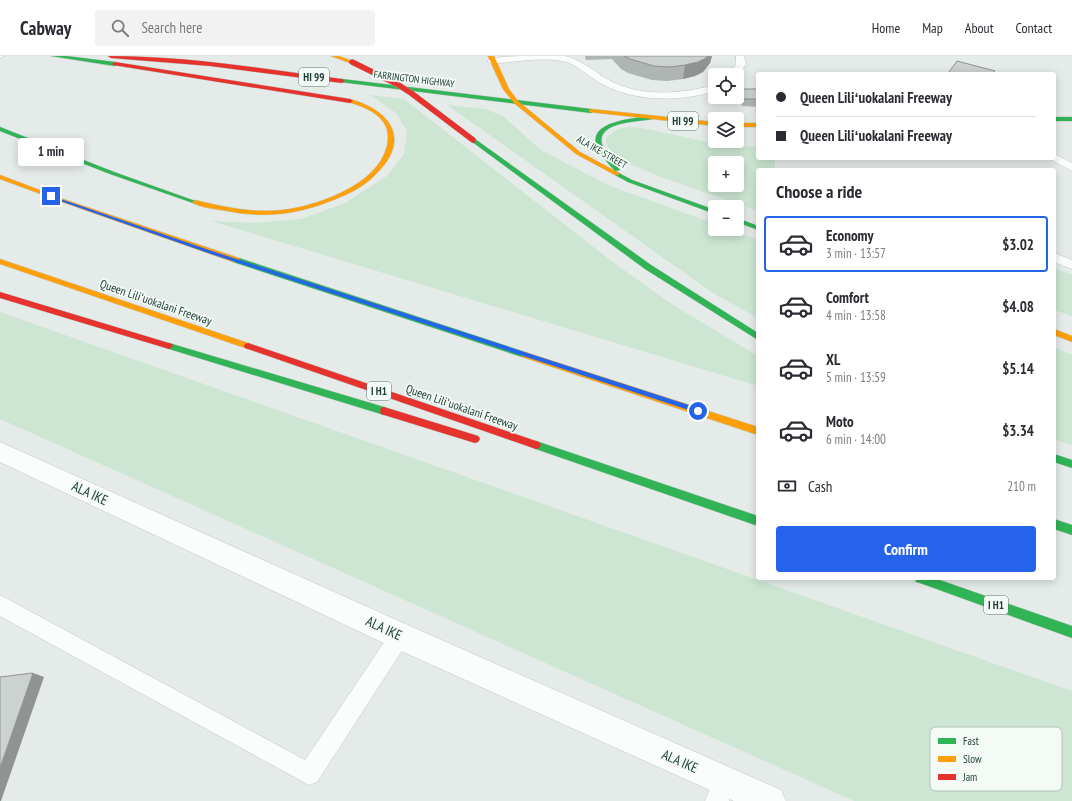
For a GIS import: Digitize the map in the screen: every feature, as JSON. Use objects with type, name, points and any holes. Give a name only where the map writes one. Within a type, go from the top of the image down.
[{"type":"main road","points":[[0,128],[100,169],[209,207],[245,212],[270,213],[291,210],[313,205],[348,191],[363,182],[378,169],[388,154],[391,146],[390,128],[386,121],[370,108],[344,99],[112,63],[54,56]]},
{"type":"main road","name":"FARRINGTON HIGHWAY","points":[[111,56],[232,66],[516,102],[708,123]]},
{"type":"main road","points":[[334,56],[352,62],[406,90],[643,265],[716,313],[756,336]]},
{"type":"main road","name":"ALA IKE STREET","points":[[491,58],[506,89],[516,102],[578,153],[630,181],[708,209]]},
{"type":"main road","points":[[630,181],[602,154],[597,142],[598,135],[606,127],[620,121],[651,118]]},
{"type":"main road","points":[[1056,119],[1072,119]]},
{"type":"main road","points":[[744,125],[756,126]]},
{"type":"main road","points":[[0,177],[71,204],[213,253],[756,429]]},
{"type":"main road","points":[[81,197],[213,253]]},
{"type":"main road","points":[[744,223],[756,227]]},
{"type":"main road","name":"Queen Liliʻuokalani Freeway","points":[[0,261],[756,520]]},
{"type":"main road","points":[[0,295],[485,442]]},
{"type":"main road","points":[[1056,333],[1072,339]]},
{"type":"main road","points":[[1056,459],[1072,464]]},
{"type":"main road","points":[[606,479],[756,524]]},
{"type":"main road","points":[[1056,525],[1072,530]]},
{"type":"main road","name":"I H1","points":[[926,580],[1072,632]]},
{"type":"street","name":"ALA IKE","points":[[0,452],[400,636],[721,791],[770,801]]},
{"type":"lane","points":[[739,68],[741,64],[740,56]]},
{"type":"lane","points":[[491,58],[562,58],[573,61],[594,76],[618,88],[653,95],[692,94],[708,90]]},
{"type":"lane","points":[[1056,158],[1072,168]]},
{"type":"lane","points":[[1056,258],[1072,265]]},
{"type":"lane","points":[[0,605],[308,774],[400,636]]},
{"type":"green space","points":[[370,95],[404,99],[614,263],[673,305],[756,355],[756,385],[211,221],[255,223],[301,219],[345,203],[387,176],[404,154],[407,131],[396,113]]},
{"type":"green space","points":[[447,105],[485,109],[503,116],[541,150],[608,185],[708,221],[708,236],[744,235],[756,239],[756,317],[713,293]]},
{"type":"green space","points":[[628,127],[642,128],[708,142],[708,148],[756,147],[756,160],[775,160],[775,168],[756,168],[756,210],[744,206],[744,200],[727,200],[661,177],[628,163],[613,154],[607,146],[606,138],[617,129]]},
{"type":"green space","points":[[1056,269],[1072,275],[1072,316],[1056,311]]},
{"type":"green space","points":[[0,312],[1072,691],[1072,801],[854,801],[0,419]]},
{"type":"green space","points":[[1056,348],[1072,355],[1072,445],[1056,440]]},
{"type":"building","points":[[624,56],[708,56],[698,62],[670,67],[654,66]]},
{"type":"building","points":[[957,61],[995,71],[994,72],[949,72]]},
{"type":"building","points":[[744,89],[756,89],[756,99],[744,99]]},
{"type":"building","points":[[33,673],[0,768],[0,677]]},
{"type":"traffic: fast","points":[[54,56],[115,64]]},
{"type":"traffic: fast","points":[[342,81],[591,111]]},
{"type":"traffic: fast","points":[[617,170],[605,156],[599,145],[599,136],[604,129],[623,121],[651,118]]},
{"type":"traffic: fast","points":[[1056,119],[1072,119]]},
{"type":"traffic: fast","points":[[0,129],[112,173],[195,202]]},
{"type":"traffic: fast","points":[[473,140],[648,267],[756,336]]},
{"type":"traffic: fast","points":[[617,174],[630,181],[708,209]]},
{"type":"traffic: fast","points":[[744,223],[756,227]]},
{"type":"traffic: fast","points":[[236,260],[525,355]]},
{"type":"traffic: fast","points":[[169,346],[384,411]]},
{"type":"traffic: fast","points":[[536,445],[756,520]]},
{"type":"traffic: fast","points":[[1056,459],[1072,464]]},
{"type":"traffic: fast","points":[[1056,525],[1072,530]]},
{"type":"traffic: fast","points":[[926,580],[1072,632]]},
{"type":"traffic: slow","points":[[334,56],[352,62]]},
{"type":"traffic: slow","points":[[491,56],[506,89],[516,102],[578,153],[617,174]]},
{"type":"traffic: slow","points":[[195,202],[245,212],[282,212],[295,210],[325,201],[358,185],[372,175],[384,163],[390,149],[391,133],[389,126],[381,116],[363,105],[350,101]]},
{"type":"traffic: slow","points":[[591,111],[708,123]]},
{"type":"traffic: slow","points":[[744,125],[756,125]]},
{"type":"traffic: slow","points":[[0,177],[64,201],[236,260]]},
{"type":"traffic: slow","points":[[0,261],[248,346]]},
{"type":"traffic: slow","points":[[1056,333],[1072,339]]},
{"type":"traffic: slow","points":[[525,355],[756,430]]},
{"type":"traffic: jam","points":[[111,56],[210,64],[342,81]]},
{"type":"traffic: jam","points":[[352,62],[397,84],[411,93],[473,140]]},
{"type":"traffic: jam","points":[[115,64],[350,101]]},
{"type":"traffic: jam","points":[[0,295],[169,346]]},
{"type":"traffic: jam","points":[[248,346],[536,445]]},
{"type":"traffic: jam","points":[[384,411],[475,439]]},
{"type":"route","points":[[51,196],[213,253],[698,411]]}]
